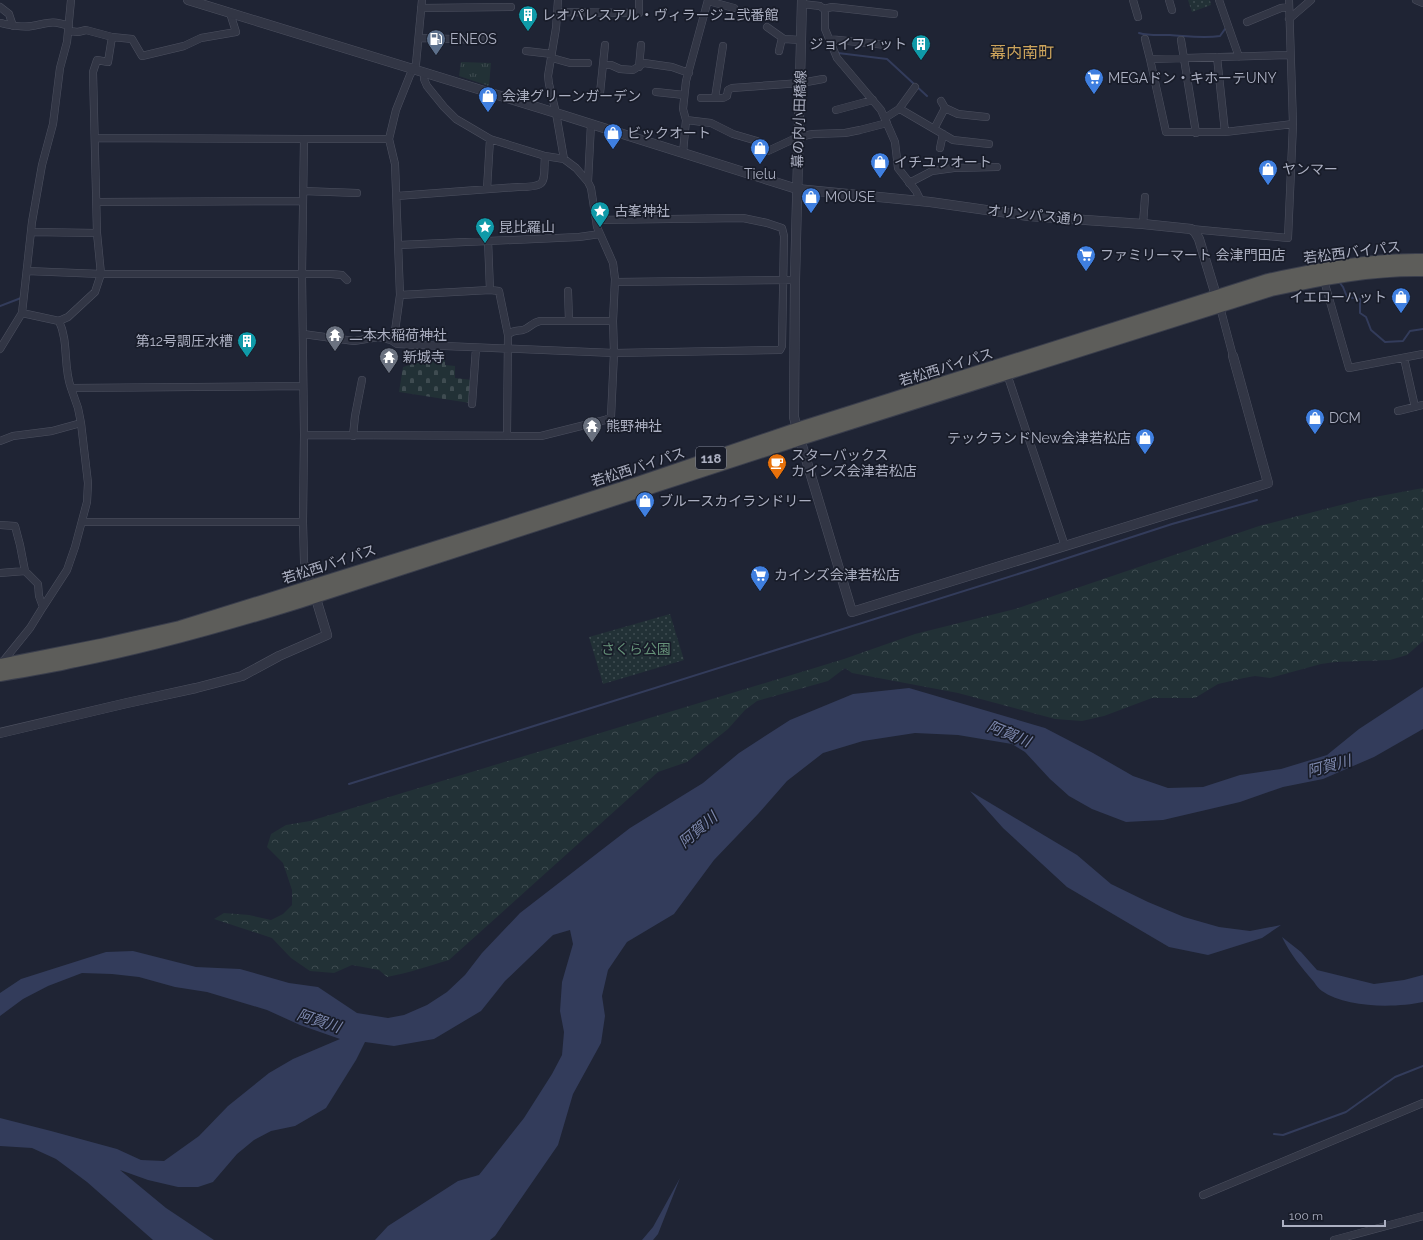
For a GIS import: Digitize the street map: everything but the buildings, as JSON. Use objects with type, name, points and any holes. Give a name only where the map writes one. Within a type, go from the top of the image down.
[{"type":"highway","name":"若松西バイパス","points":[[1323,274],[1349,265],[1423,260]]},
{"type":"highway","name":"若松西バイパス","points":[[798,434],[1007,374],[1218,301],[1268,280],[1323,274],[1423,270]]},
{"type":"highway","name":"若松西バイパス","points":[[0,668],[180,627],[314,592],[374,566],[1218,301]]},
{"type":"street","points":[[0,349],[22,314],[31,232],[42,165],[53,124],[60,68],[66,50],[71,0]]},
{"type":"street","name":"オリンパス通り","points":[[188,0],[797,189],[921,201],[1028,216],[1143,224],[1190,229]]},
{"type":"street","points":[[391,340],[395,331],[400,295],[395,164],[390,139],[396,110],[416,64],[422,0]]},
{"type":"street","points":[[558,0],[548,84],[556,113],[564,159]]},
{"type":"street","points":[[557,12],[639,13],[639,0]]},
{"type":"street","points":[[683,153],[686,120],[683,109],[684,95],[708,0],[734,8]]},
{"type":"street","points":[[1133,0],[1138,17]]},
{"type":"street","points":[[1169,0],[1172,10]]},
{"type":"street","points":[[1219,0],[1239,57]]},
{"type":"street","points":[[1289,19],[1311,0]]},
{"type":"street","points":[[1416,0],[1423,3]]},
{"type":"street","points":[[802,2],[824,9],[832,7],[894,14]]},
{"type":"street","name":"幕の内小田橋線","points":[[802,2],[795,280],[794,417],[852,612],[1065,546]]},
{"type":"street","points":[[1190,229],[1288,238],[1293,124],[1289,4],[1247,22]]},
{"type":"street","points":[[421,8],[511,6]]},
{"type":"street","points":[[0,7],[9,14],[13,26]]},
{"type":"street","points":[[824,9],[826,12],[825,29],[837,58],[881,110],[895,142],[898,168],[916,191],[921,201]]},
{"type":"street","points":[[0,23],[13,26],[31,26],[52,22],[78,32],[86,30],[112,37],[132,39],[142,56],[184,46],[201,38],[236,32],[230,13]]},
{"type":"street","points":[[767,27],[782,38],[801,40]]},
{"type":"street","points":[[22,314],[59,321],[68,317],[95,292],[101,274],[97,233],[93,72],[97,60],[108,62],[112,37]]},
{"type":"street","points":[[419,38],[487,40]]},
{"type":"street","points":[[779,51],[782,38]]},
{"type":"street","points":[[1145,39],[1166,132],[1225,132],[1293,124]]},
{"type":"street","points":[[829,40],[886,45]]},
{"type":"street","points":[[1181,40],[1196,133]]},
{"type":"street","points":[[600,94],[605,45]]},
{"type":"street","points":[[639,67],[641,45]]},
{"type":"street","points":[[715,98],[724,46]]},
{"type":"street","points":[[526,51],[552,56],[570,63],[588,63]]},
{"type":"street","points":[[1150,59],[1290,55]]},
{"type":"street","points":[[1217,57],[1225,132]]},
{"type":"street","points":[[603,65],[611,65],[620,69],[633,70],[644,63],[672,67],[689,73]]},
{"type":"street","points":[[304,435],[541,436],[605,420],[611,417],[615,282],[613,264],[600,234],[596,220],[591,188],[588,182],[576,168],[564,159],[546,156],[490,140],[456,119],[444,107],[428,86],[424,80],[424,72]]},
{"type":"street","points":[[701,98],[723,98],[727,96],[728,90],[732,88],[801,83],[823,79]]},
{"type":"street","points":[[686,120],[712,123],[734,134],[757,141],[764,149],[768,151],[798,137],[813,134],[860,130],[886,121],[900,108],[915,87]]},
{"type":"street","points":[[656,92],[684,95]]},
{"type":"street","points":[[836,110],[873,100]]},
{"type":"street","points":[[934,129],[943,104],[958,114],[986,117]]},
{"type":"street","points":[[900,108],[953,140],[989,144]]},
{"type":"street","points":[[588,182],[591,124]]},
{"type":"street","points":[[940,148],[944,134]]},
{"type":"street","points":[[95,138],[390,139]]},
{"type":"street","points":[[0,733],[242,676],[279,656],[327,635],[304,562],[302,274],[304,139]]},
{"type":"street","points":[[487,189],[490,140]]},
{"type":"street","points":[[396,196],[532,187],[540,185],[544,181],[546,156]]},
{"type":"street","points":[[909,183],[932,171],[961,168],[997,168]]},
{"type":"street","points":[[303,192],[357,193]]},
{"type":"street","points":[[1143,224],[1145,197]]},
{"type":"street","points":[[97,202],[303,201]]},
{"type":"street","points":[[303,334],[354,341],[379,337],[391,340],[397,344],[614,353],[780,350],[782,346],[784,236],[782,228],[743,218],[596,220]]},
{"type":"street","points":[[1007,374],[1065,546],[1268,483],[1218,301],[1199,239],[1195,232],[1190,229]]},
{"type":"street","points":[[31,232],[97,233]]},
{"type":"street","points":[[399,245],[579,237],[600,234]]},
{"type":"street","points":[[488,240],[490,290]]},
{"type":"street","points":[[27,271],[101,274],[342,275],[347,280]]},
{"type":"street","points":[[1323,274],[1349,368],[1423,354]]},
{"type":"street","points":[[615,282],[795,280]]},
{"type":"street","points":[[400,295],[490,290],[499,291],[508,335],[507,436]]},
{"type":"street","points":[[568,291],[569,321]]},
{"type":"street","points":[[0,668],[30,628],[67,570],[72,558],[87,502],[88,483],[81,423],[78,408],[67,376],[64,338],[59,321]]},
{"type":"street","points":[[508,335],[510,332],[525,329],[533,323],[613,321]]},
{"type":"street","points":[[472,404],[476,348]]},
{"type":"street","points":[[1404,358],[1415,407]]},
{"type":"street","points":[[353,436],[362,380]]},
{"type":"street","points":[[71,388],[303,386]]},
{"type":"street","points":[[1398,411],[1423,405]]},
{"type":"street","points":[[0,441],[14,436],[52,431],[81,423]]},
{"type":"street","points":[[82,522],[303,522]]},
{"type":"street","points":[[0,525],[15,526],[25,571],[38,584],[43,607]]},
{"type":"street","points":[[0,573],[25,571]]},
{"type":"street","points":[[1203,1195],[1423,1103]]},
{"type":"street","points":[[1334,1240],[1423,1216]]},
{"type":"green space","points":[[1188,0],[1210,0],[1211,5],[1192,12]]},
{"type":"green space","points":[[461,62],[491,63],[489,86],[459,76]]},
{"type":"green space","points":[[435,358],[445,358],[445,365],[455,366],[455,378],[472,380],[470,403],[399,392],[403,367],[423,361],[433,362]]},
{"type":"green space","points":[[1423,488],[1423,641],[1407,655],[1390,660],[1321,664],[1270,678],[1255,676],[1244,678],[1218,684],[1195,698],[1152,698],[1104,716],[1082,721],[1055,719],[958,693],[852,673],[845,668],[828,681],[757,701],[745,710],[728,729],[687,762],[658,772],[449,960],[387,977],[379,970],[352,965],[334,973],[310,971],[291,958],[272,938],[214,919],[224,913],[249,915],[271,920],[283,914],[292,905],[292,890],[283,863],[267,847],[271,834],[286,825],[310,821],[844,659],[915,634],[1015,609],[1259,526],[1364,499]]},
{"type":"green space","name":"さくら公園","points":[[670,614],[684,660],[603,684],[589,637]]},
{"type":"water","name":"阿賀川","points":[[1423,687],[1423,729],[1374,757],[1323,779],[1283,787],[1240,802],[1163,820],[1126,822],[1092,809],[1069,796],[1050,779],[1025,752],[1012,744],[958,735],[915,733],[863,741],[823,753],[787,781],[714,860],[674,914],[627,942],[608,970],[602,996],[605,1016],[601,1043],[573,1094],[558,1145],[495,1236],[490,1240],[375,1240],[388,1226],[458,1181],[479,1175],[524,1118],[552,1074],[562,1055],[564,1032],[560,1011],[562,982],[573,944],[570,930],[553,935],[505,981],[481,1011],[434,1039],[394,1046],[365,1042],[356,1060],[326,1108],[295,1126],[271,1131],[254,1140],[237,1154],[213,1182],[198,1187],[178,1187],[148,1180],[120,1170],[166,1208],[214,1240],[153,1240],[87,1182],[56,1159],[32,1148],[0,1146],[0,1118],[117,1149],[141,1160],[164,1161],[199,1136],[228,1106],[269,1073],[293,1059],[340,1039],[300,1025],[267,1010],[207,992],[175,987],[139,977],[112,974],[82,973],[48,986],[23,999],[0,1016],[0,993],[21,979],[106,952],[133,951],[196,967],[240,969],[289,983],[318,987],[357,1013],[388,1018],[404,1015],[427,1005],[447,992],[465,975],[482,953],[520,913],[630,828],[703,783],[739,753],[790,720],[853,694],[909,688],[1045,728],[1133,776],[1168,788],[1203,787],[1240,775],[1281,769],[1327,755],[1359,729]]},
{"type":"water","points":[[970,791],[1077,855],[1111,884],[1148,902],[1184,917],[1219,927],[1250,931],[1281,925],[1262,938],[1208,955],[1169,947],[1067,887],[1003,828]]},
{"type":"water","points":[[1282,937],[1301,952],[1317,970],[1374,984],[1404,980],[1423,975],[1423,1002],[1385,1006],[1357,1004],[1332,997],[1318,987],[1292,955]]},
{"type":"water","points":[[680,1178],[658,1234],[653,1240],[642,1240],[653,1227]]},
{"type":"waterway","points":[[1139,33],[1150,35],[1207,37],[1220,36],[1225,29]]},
{"type":"waterway","points":[[838,53],[887,59],[927,96]]},
{"type":"waterway","points":[[1340,283],[1347,297],[1360,299],[1360,313],[1366,317],[1371,330],[1385,342],[1403,341],[1410,331],[1423,329]]},
{"type":"waterway","points":[[0,306],[21,298]]},
{"type":"waterway","points":[[349,784],[1037,568],[1172,524],[1257,500]]},
{"type":"waterway","points":[[1274,1134],[1283,1135],[1346,1112],[1395,1077],[1423,1066]]},
{"type":"place","name":"レオパレスアル・ヴィラージュ弐番館","points":[[528,32]]},
{"type":"place","name":"ENEOS","points":[[436,56]]},
{"type":"place","name":"ジョイフィット","points":[[921,61]]},
{"type":"place","name":"MEGAドン・キホーテUNY","points":[[1094,95]]},
{"type":"place","name":"会津グリーンガーデン","points":[[488,113]]},
{"type":"place","name":"ビックオート","points":[[613,150]]},
{"type":"place","name":"Tielu","points":[[760,165]]},
{"type":"place","name":"イチユウオート","points":[[880,179]]},
{"type":"place","name":"ヤンマー","points":[[1268,186]]},
{"type":"place","name":"MOUSE","points":[[811,214]]},
{"type":"place","name":"古峯神社","points":[[600,228]]},
{"type":"place","name":"昆比羅山","points":[[485,244]]},
{"type":"place","name":"ファミリーマート 会津門田店","points":[[1086,272]]},
{"type":"place","name":"イエローハット","points":[[1401,314]]},
{"type":"place","name":"二本木稲荷神社","points":[[335,352]]},
{"type":"place","name":"第12号調圧水槽","points":[[247,358]]},
{"type":"place","name":"新城寺","points":[[389,374]]},
{"type":"place","name":"DCM","points":[[1315,435]]},
{"type":"place","name":"熊野神社","points":[[592,443]]},
{"type":"place","name":"テックランドNew会津若松店","points":[[1145,455]]},
{"type":"place","name":"スターバックス カインズ会津若松店","points":[[777,480]]},
{"type":"place","name":"ブルースカイランドリー","points":[[645,518]]},
{"type":"place","name":"カインズ会津若松店","points":[[760,592]]},
{"type":"district","name":"幕内南町","points":[[1022,52]]}]
